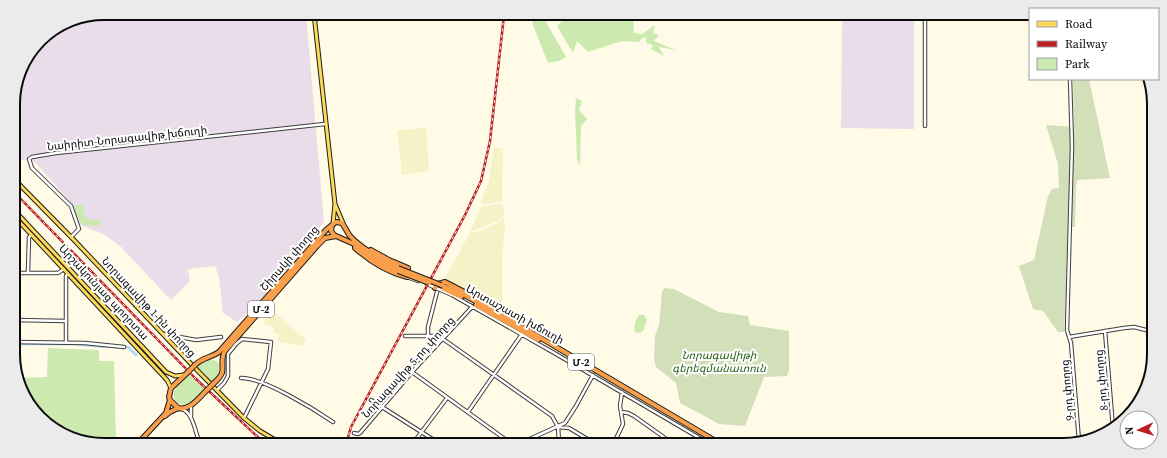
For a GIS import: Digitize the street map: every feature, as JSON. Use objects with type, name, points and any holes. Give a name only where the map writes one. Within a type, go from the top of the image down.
[{"type":"highway","points":[[332,225],[338,222],[344,226]]},
{"type":"highway","name":"Արտաշատի խճուղի","points":[[332,225],[331,231],[337,236],[346,240],[375,259],[464,299],[528,333],[706,438]]},
{"type":"highway","name":"Շիրակի փողոց","points":[[145,438],[166,412],[170,400],[169,396],[171,388],[200,360],[212,357],[219,352],[324,231],[332,225]]},
{"type":"highway","name":"Արտաշատի խճուղի","points":[[344,226],[354,240],[375,256],[398,270]]},
{"type":"highway","name":"Մ-2","points":[[337,236],[343,234],[344,226]]},
{"type":"highway","name":"Շիրակի փողոց","points":[[145,438],[170,412],[192,405],[213,384],[222,372],[222,357],[225,351],[317,246],[325,238],[337,236]]},
{"type":"highway","points":[[346,240],[376,264],[406,277],[408,268],[379,255],[354,240]]},
{"type":"highway","name":"Արտաշատի խճուղի","points":[[438,288],[472,300],[529,331],[711,438]]},
{"type":"highway","points":[[212,357],[217,359],[222,364]]},
{"type":"highway","points":[[170,400],[180,408]]},
{"type":"main road","name":"Արտաշատի խճուղի","points":[[315,20],[335,204],[332,225]]},
{"type":"main road","name":"Նորագավիթ 1-ին փողոց","points":[[20,185],[244,418],[271,438]]},
{"type":"main road","name":"Արտաշատի խճուղի","points":[[335,204],[344,226]]},
{"type":"main road","name":"Արշակունյաց պողոտա","points":[[20,216],[166,372],[175,376],[186,373]]},
{"type":"main road","name":"Արշակունյաց պողոտա","points":[[20,222],[167,380],[171,388]]},
{"type":"street","points":[[925,20],[925,126]]},
{"type":"street","name":"9-րդ փողոց","points":[[1070,80],[1072,154],[1066,330],[1071,349],[1079,436]]},
{"type":"street","name":"Նաիրիտ-Նորագավիթ խճուղի","points":[[71,237],[79,229],[71,206],[32,168],[30,159],[32,157],[56,153],[326,124]]},
{"type":"street","points":[[28,272],[29,237],[32,235]]},
{"type":"street","points":[[20,273],[58,273],[64,269]]},
{"type":"street","points":[[66,342],[66,276],[68,274]]},
{"type":"street","points":[[406,277],[438,288],[428,327],[428,336]]},
{"type":"street","name":"Արտաշատի խճուղի","points":[[438,288],[522,334],[700,438]]},
{"type":"street","name":"Նորագավիթ 5-րդ փողոց","points":[[354,433],[360,433],[382,406],[472,306]]},
{"type":"street","points":[[20,320],[66,321]]},
{"type":"street","points":[[1069,337],[1134,327],[1147,330]]},
{"type":"street","name":"8-րդ փողոց","points":[[1105,331],[1113,422]]},
{"type":"street","points":[[162,334],[196,340],[221,337]]},
{"type":"street","points":[[468,412],[522,334]]},
{"type":"street","points":[[405,336],[428,336],[443,339],[552,416],[558,427],[559,438]]},
{"type":"street","points":[[217,390],[227,378],[227,357],[238,341],[271,342],[268,369],[244,418]]},
{"type":"street","points":[[20,342],[66,342],[124,347]]},
{"type":"street","points":[[412,372],[504,438]]},
{"type":"street","points":[[532,438],[558,427],[567,420],[593,375]]},
{"type":"street","points":[[241,378],[262,382],[333,422]]},
{"type":"street","points":[[616,438],[623,424],[620,400],[622,392]]},
{"type":"street","points":[[417,438],[447,398]]},
{"type":"street","points":[[371,400],[431,438]]},
{"type":"street","points":[[192,405],[191,414],[199,438]]},
{"type":"street","points":[[180,408],[188,412],[199,438]]},
{"type":"street","points":[[621,412],[634,416],[665,438]]},
{"type":"street","points":[[558,427],[569,428],[586,438]]},
{"type":"shaded area","points":[[104,20],[307,20],[324,222],[254,308],[237,322],[223,313],[219,277],[215,266],[188,269],[190,281],[171,300],[120,246],[105,235],[78,224],[72,204],[35,162],[20,159],[20,98],[23,82],[26,72],[37,53],[44,44],[62,31],[77,24]]},
{"type":"shaded area","points":[[842,20],[914,20],[914,129],[841,128]]},
{"type":"shaded area","points":[[426,128],[429,171],[402,175],[397,130]]},
{"type":"shaded area","points":[[494,147],[503,149],[502,201],[482,205],[481,201],[489,181]]},
{"type":"shaded area","points":[[501,203],[503,206],[504,215],[498,221],[470,232],[481,207]]},
{"type":"shaded area","points":[[504,217],[505,228],[502,257],[502,311],[445,278],[470,233],[480,231],[500,222]]},
{"type":"shaded area","points":[[273,311],[306,340],[301,346],[279,342],[276,340],[280,335],[274,333],[273,326],[265,325],[263,323]]},
{"type":"green space","points":[[532,20],[547,20],[546,22],[566,57],[559,61],[548,63]]},
{"type":"green space","points":[[633,20],[634,33],[642,34],[655,25],[653,33],[659,35],[654,41],[676,50],[659,47],[664,56],[651,49],[653,45],[646,43],[646,37],[642,38],[639,42],[622,41],[588,52],[577,41],[573,53],[557,26],[562,21]]},
{"type":"green space","points":[[1073,80],[1089,80],[1110,178],[1078,180],[1076,185],[1075,227],[1069,227],[1064,332],[1058,332],[1043,311],[1033,309],[1019,266],[1034,260],[1048,196],[1052,189],[1059,188],[1058,164],[1046,125],[1074,127]]},
{"type":"green space","points":[[576,98],[582,101],[579,110],[587,119],[581,126],[580,166],[577,159],[575,111]]},
{"type":"green space","points":[[76,205],[83,205],[85,217],[92,220],[101,220],[101,225],[90,226],[79,222],[75,214],[74,207]]},
{"type":"green space","name":"Նորագավիթի գերեզմանատուն","points":[[664,288],[674,289],[719,312],[748,316],[750,325],[789,331],[789,371],[787,376],[764,377],[745,426],[719,424],[680,403],[676,383],[656,367],[654,359],[655,336],[659,325],[662,292]]},
{"type":"green space","points":[[639,315],[644,315],[647,320],[643,331],[639,333],[635,332],[634,328]]},
{"type":"green space","points":[[48,348],[99,350],[99,361],[114,361],[116,438],[98,438],[77,434],[57,424],[48,417],[34,401],[23,378],[47,377]]},
{"type":"green space","points":[[209,359],[217,361],[220,367],[218,375],[212,382],[201,370],[196,367],[201,362]]},
{"type":"green space","points":[[188,374],[202,386],[204,390],[191,403],[183,405],[175,401],[174,393],[177,386]]},
{"type":"waterway","points":[[20,344],[73,344],[108,347]]},
{"type":"waterway","points":[[123,348],[128,347],[136,355]]},
{"type":"railway","points":[[348,438],[351,427],[465,215],[481,181],[490,141],[503,20]]},
{"type":"railway","points":[[20,198],[195,378],[259,438]]}]
